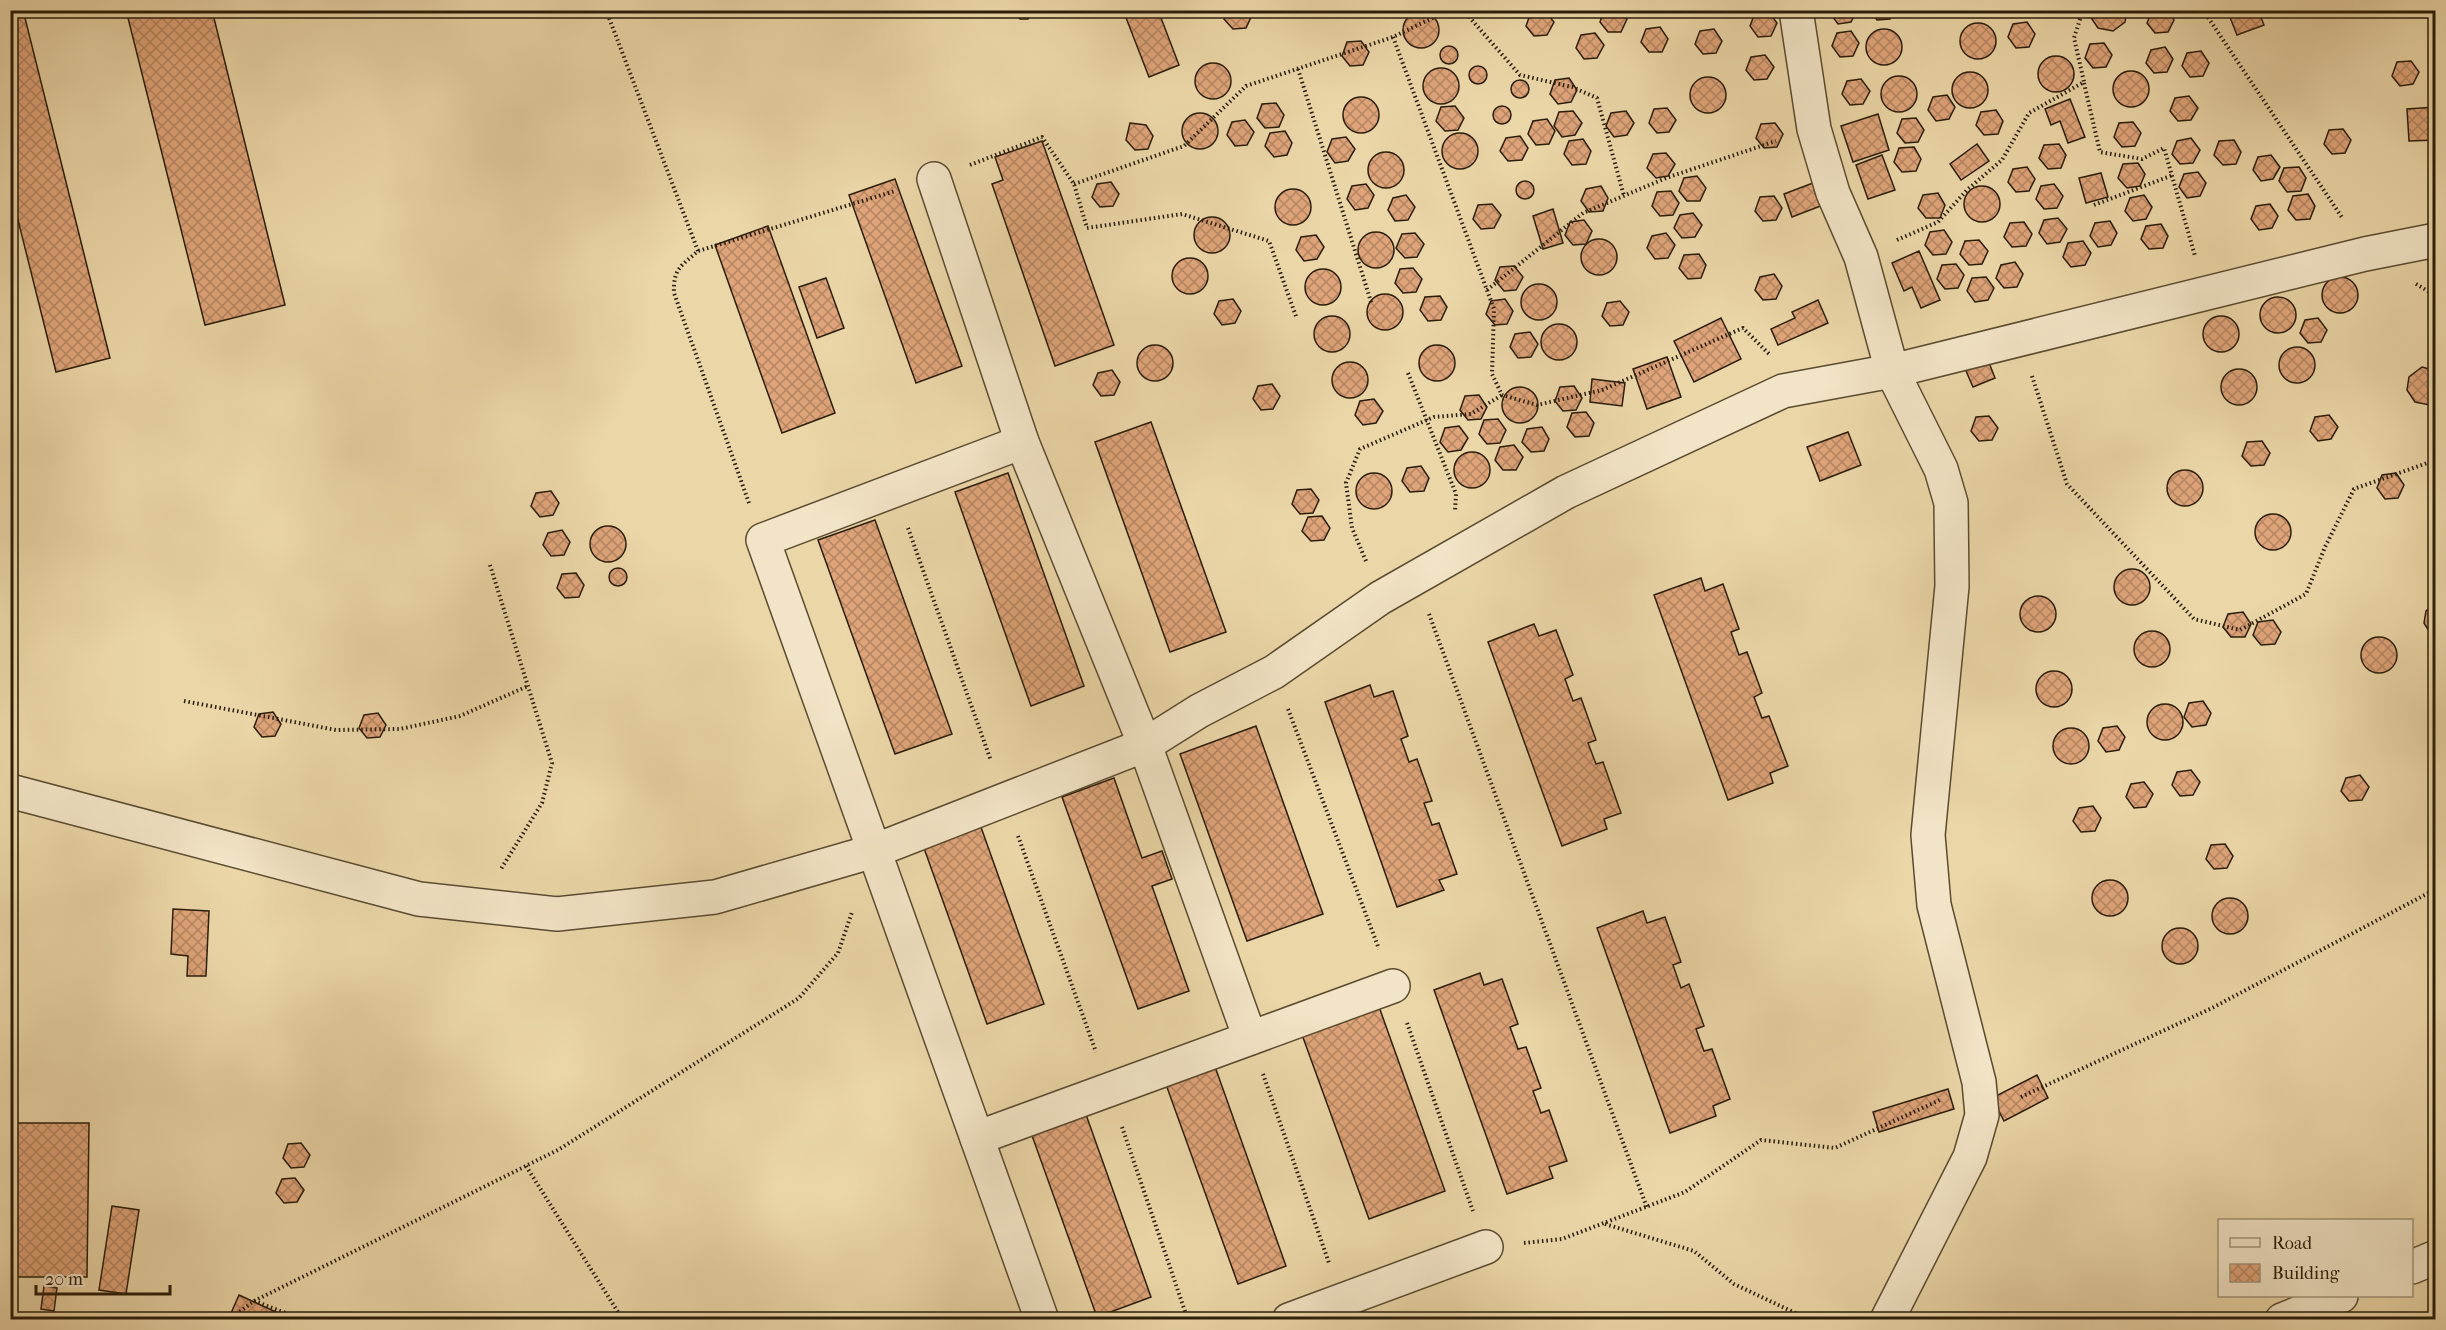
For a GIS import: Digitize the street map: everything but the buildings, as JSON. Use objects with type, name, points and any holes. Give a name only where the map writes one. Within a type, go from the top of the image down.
[{"type":"street","points":[[1796,10],[1815,129],[1833,193],[1860,257],[1892,371],[1941,470],[1951,503],[1952,586],[1928,835],[1934,905],[1979,1082],[1982,1115],[1970,1157],[1887,1320]]},
{"type":"street","points":[[934,179],[1022,442],[1145,745],[1250,1038]]},
{"type":"street","points":[[10,791],[419,899],[557,914],[715,897],[874,851],[1145,745],[1199,711],[1274,672],[1380,598],[1566,492],[1784,390],[1892,371],[2365,254],[2436,240]]},
{"type":"street","points":[[1022,442],[895,492],[763,540],[1042,1320]]},
{"type":"street","points":[[977,1138],[1394,986]]},
{"type":"street","points":[[1289,1320],[1486,1247]]},
{"type":"street","points":[[2413,1267],[2436,1257]]},
{"type":"street","points":[[2282,1320],[2339,1297]]},
{"type":"path","points":[[606,10],[698,251]]},
{"type":"path","points":[[1074,184],[1184,146],[1246,86],[1393,37],[1449,10]]},
{"type":"path","points":[[1463,10],[1520,75],[1572,87],[1597,98],[1624,196]]},
{"type":"path","points":[[2083,10],[2074,38],[2100,152],[2142,159],[2164,148],[2205,294]]},
{"type":"path","points":[[2203,10],[2365,254]]},
{"type":"path","points":[[1393,37],[1494,309],[1492,374],[1502,395]]},
{"type":"path","points":[[1298,69],[1372,305]]},
{"type":"path","points":[[1860,257],[1938,222],[1968,189],[2002,160],[2029,113],[2084,82]]},
{"type":"path","points":[[1487,290],[1583,213],[1666,178],[1815,129]]},
{"type":"path","points":[[763,540],[674,293],[673,281],[678,268],[698,251],[934,179],[1042,137],[1074,184],[1087,228],[1182,214],[1269,241],[1297,319]]},
{"type":"path","points":[[2094,205],[2173,175]]},
{"type":"path","points":[[1380,598],[1352,528],[1346,483],[1360,448],[1434,417],[1471,414],[1502,395],[1537,405],[1602,390],[1743,328],[1769,352],[1784,390]]},
{"type":"path","points":[[2021,340],[2067,484],[2194,619],[2240,630],[2306,594],[2325,547],[2354,489],[2436,460]]},
{"type":"path","points":[[1408,373],[1425,421],[1456,494],[1454,520]]},
{"type":"path","points":[[895,492],[1110,1090],[1188,1320]]},
{"type":"path","points":[[487,906],[501,868],[542,803],[552,763],[490,565]]},
{"type":"path","points":[[1416,577],[1647,1208]]},
{"type":"path","points":[[184,701],[336,730],[400,729],[460,716],[528,686]]},
{"type":"path","points":[[229,1320],[254,1302],[558,1150],[800,999],[838,953],[874,851]]},
{"type":"path","points":[[1982,1115],[2212,1008],[2436,889]]},
{"type":"path","points":[[1250,1038],[1342,1300]]},
{"type":"path","points":[[1486,1247],[1562,1239],[1647,1208],[1685,1192],[1761,1140],[1835,1148],[1979,1082]]},
{"type":"path","points":[[526,1166],[623,1320]]},
{"type":"path","points":[[1605,1223],[1694,1251],[1734,1284],[1810,1320]]},
{"type":"path","points":[[254,1302],[304,1320]]}]
